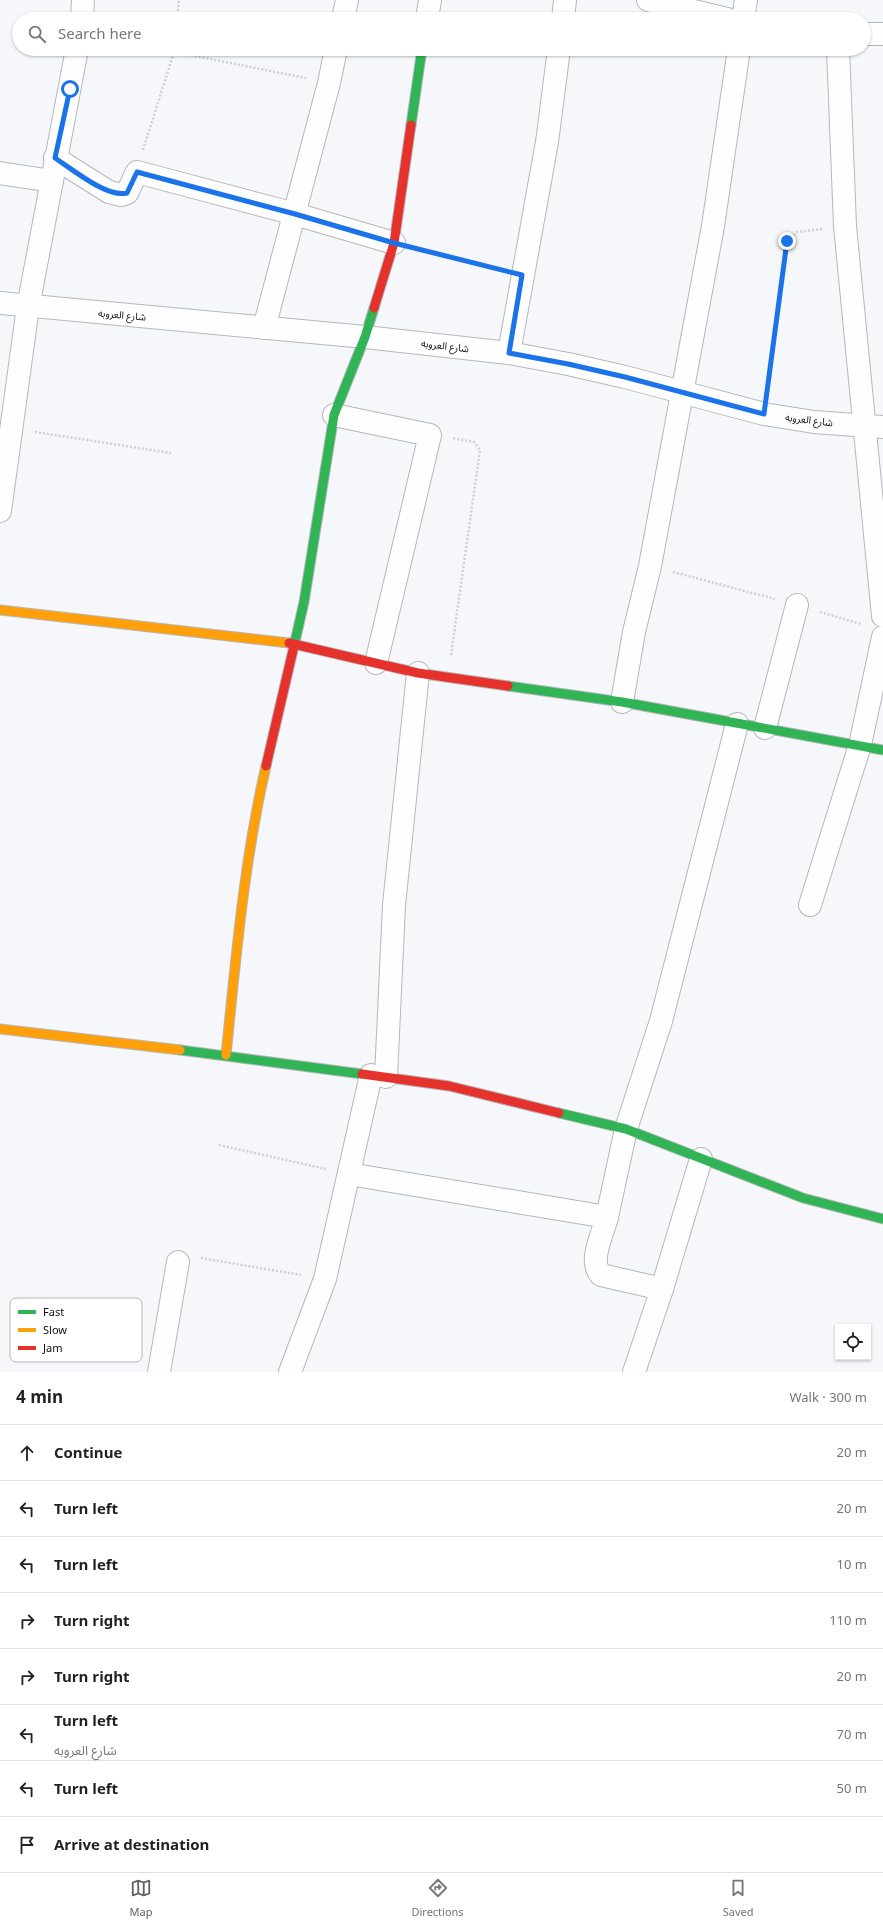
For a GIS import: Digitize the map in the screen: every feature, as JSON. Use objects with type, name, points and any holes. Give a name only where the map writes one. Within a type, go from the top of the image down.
[{"type":"street","points":[[82,12],[83,0]]},
{"type":"street","points":[[344,12],[347,0]]},
{"type":"street","points":[[428,12],[430,0]]},
{"type":"street","points":[[564,12],[566,0]]},
{"type":"street","points":[[744,12],[746,0]]},
{"type":"street","points":[[655,1],[699,12]]},
{"type":"street","points":[[871,34],[883,34]]},
{"type":"street","points":[[0,511],[28,307],[55,158],[76,56]]},
{"type":"street","points":[[264,328],[330,83],[335,56]]},
{"type":"street","points":[[226,1055],[241,906],[257,804],[304,602],[334,415],[365,337],[394,243],[421,56]]},
{"type":"street","points":[[509,353],[547,142],[558,56]]},
{"type":"street","points":[[622,702],[634,632],[650,566],[713,226],[737,56]]},
{"type":"street","points":[[810,905],[860,745],[878,626],[873,426],[845,226],[838,56]]},
{"type":"street","points":[[55,158],[114,194],[127,193],[137,172],[295,214],[394,243]]},
{"type":"street","points":[[0,173],[52,181]]},
{"type":"street","name":"شارع العروبه","points":[[0,303],[28,307],[365,337],[509,353],[618,375],[764,414],[873,426]]},
{"type":"street","points":[[334,415],[430,435],[376,663]]},
{"type":"street","points":[[765,728],[797,605]]},
{"type":"street","points":[[0,610],[294,644],[418,673],[448,676],[501,686],[622,702],[883,750]]},
{"type":"street","points":[[290,1372],[325,1279],[349,1174],[378,1076],[418,673]]},
{"type":"street","points":[[662,1289],[601,1275],[595,1266],[626,1129],[661,1021],[737,724]]},
{"type":"street","points":[[0,1029],[226,1055],[449,1086],[626,1129],[701,1160],[803,1198],[883,1219]]},
{"type":"street","points":[[634,1372],[662,1289],[701,1160]]},
{"type":"street","points":[[349,1174],[607,1217]]},
{"type":"street","points":[[159,1372],[178,1262]]},
{"type":"path","points":[[178,12],[179,0]]},
{"type":"path","points":[[137,172],[173,56]]},
{"type":"path","points":[[199,56],[330,83]]},
{"type":"path","points":[[764,414],[787,241],[797,232],[845,226]]},
{"type":"path","points":[[394,243],[522,275]]},
{"type":"path","points":[[11,428],[171,453]]},
{"type":"path","points":[[448,676],[480,450],[476,444],[471,441]]},
{"type":"path","points":[[650,566],[878,626]]},
{"type":"path","points":[[219,1145],[349,1174]]},
{"type":"path","points":[[178,1262],[182,1257],[188,1255],[325,1279]]},
{"type":"traffic: fast","points":[[411,125],[421,56]]},
{"type":"traffic: fast","points":[[294,646],[304,602],[334,415],[365,337],[374,308]]},
{"type":"traffic: fast","points":[[508,686],[622,702],[883,750]]},
{"type":"traffic: fast","points":[[180,1050],[362,1074]]},
{"type":"traffic: fast","points":[[559,1113],[626,1129],[803,1198],[883,1219]]},
{"type":"traffic: slow","points":[[0,610],[289,643]]},
{"type":"traffic: slow","points":[[226,1055],[246,874],[258,802],[266,766]]},
{"type":"traffic: slow","points":[[0,1029],[180,1050]]},
{"type":"traffic: jam","points":[[374,308],[394,243],[411,125]]},
{"type":"traffic: jam","points":[[289,643],[418,673],[508,686]]},
{"type":"traffic: jam","points":[[266,766],[294,646]]},
{"type":"traffic: jam","points":[[362,1074],[449,1086],[559,1113]]},
{"type":"route","points":[[70,89],[55,158],[109,192],[121,195],[127,193],[137,172],[295,214],[394,243],[522,275],[509,353],[625,377],[764,414],[787,241]]}]
